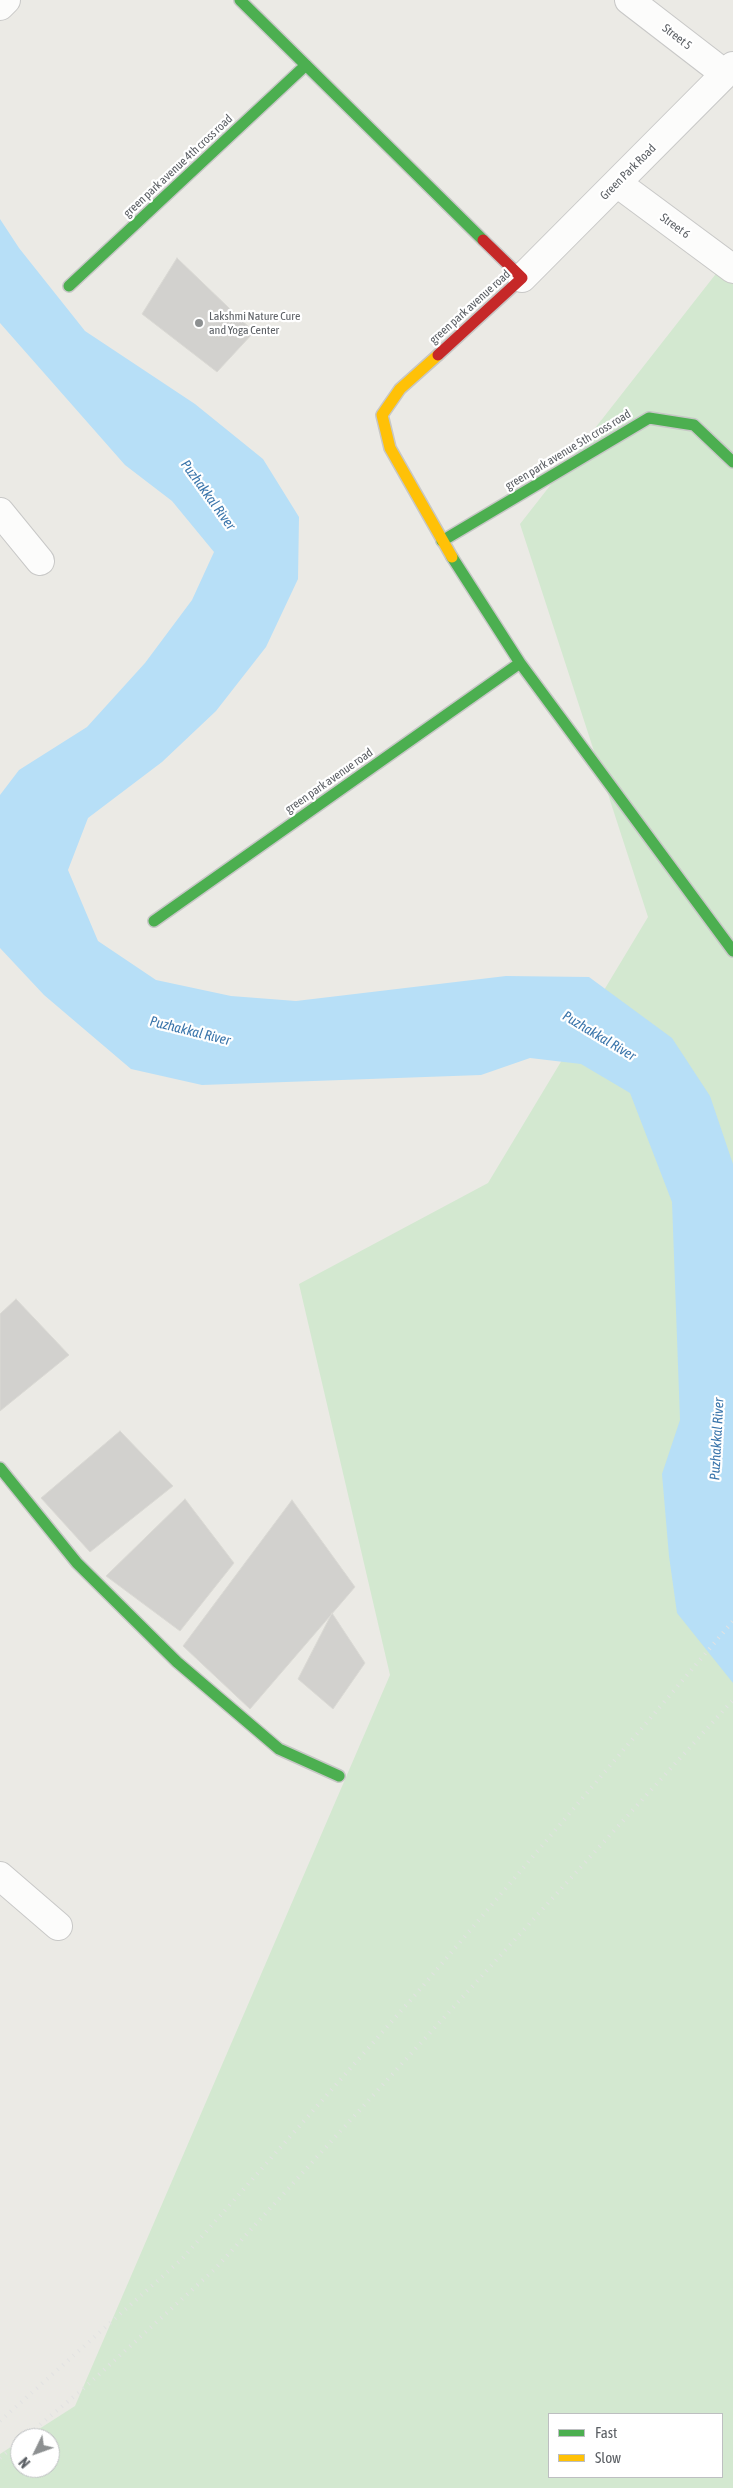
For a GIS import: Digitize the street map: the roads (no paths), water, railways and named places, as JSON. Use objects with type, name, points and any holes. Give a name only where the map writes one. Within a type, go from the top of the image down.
[{"type":"street","points":[[0,6],[6,0]]},
{"type":"street","name":"green park avenue road","points":[[240,0],[522,278],[400,389],[382,415],[390,448],[442,541],[520,663],[733,951]]},
{"type":"street","name":"Street 5","points":[[629,0],[729,70]]},
{"type":"street","name":"green park avenue 4th cross road","points":[[69,286],[306,65]]},
{"type":"street","name":"Green Park Road","points":[[522,278],[729,70]]},
{"type":"street","name":"Street 6","points":[[617,183],[733,269]]},
{"type":"street","name":"green park avenue 5th cross road","points":[[442,541],[649,418],[694,425],[733,462]]},
{"type":"street","points":[[0,512],[40,561]]},
{"type":"street","name":"green park avenue road","points":[[154,921],[520,663]]},
{"type":"street","points":[[0,1468],[77,1564],[177,1662],[279,1749],[339,1776]]},
{"type":"street","points":[[0,1876],[58,1926]]},
{"type":"water","name":"Puzhakkal River","points":[[0,219],[19,248],[85,331],[195,404],[263,459],[299,517],[298,579],[266,647],[216,711],[162,762],[88,818],[68,870],[98,941],[156,980],[231,996],[296,1001],[506,976],[589,977],[672,1038],[710,1096],[733,1164],[733,1683],[677,1613],[669,1556],[662,1474],[680,1420],[672,1202],[630,1093],[581,1064],[530,1058],[481,1075],[202,1085],[131,1069],[44,995],[0,948],[0,795],[19,770],[87,727],[145,663],[192,600],[214,552],[172,501],[125,465],[0,323]]},
{"type":"railway","points":[[0,2421],[182,2259],[416,1994],[733,1621]]},
{"type":"railway","points":[[36,2428],[83,2389],[215,2269],[733,1700]]},
{"type":"railway","points":[[0,2458],[10,2450]]},
{"type":"place","name":"Lakshmi Nature Cure and Yoga Center","points":[[199,323]]}]
